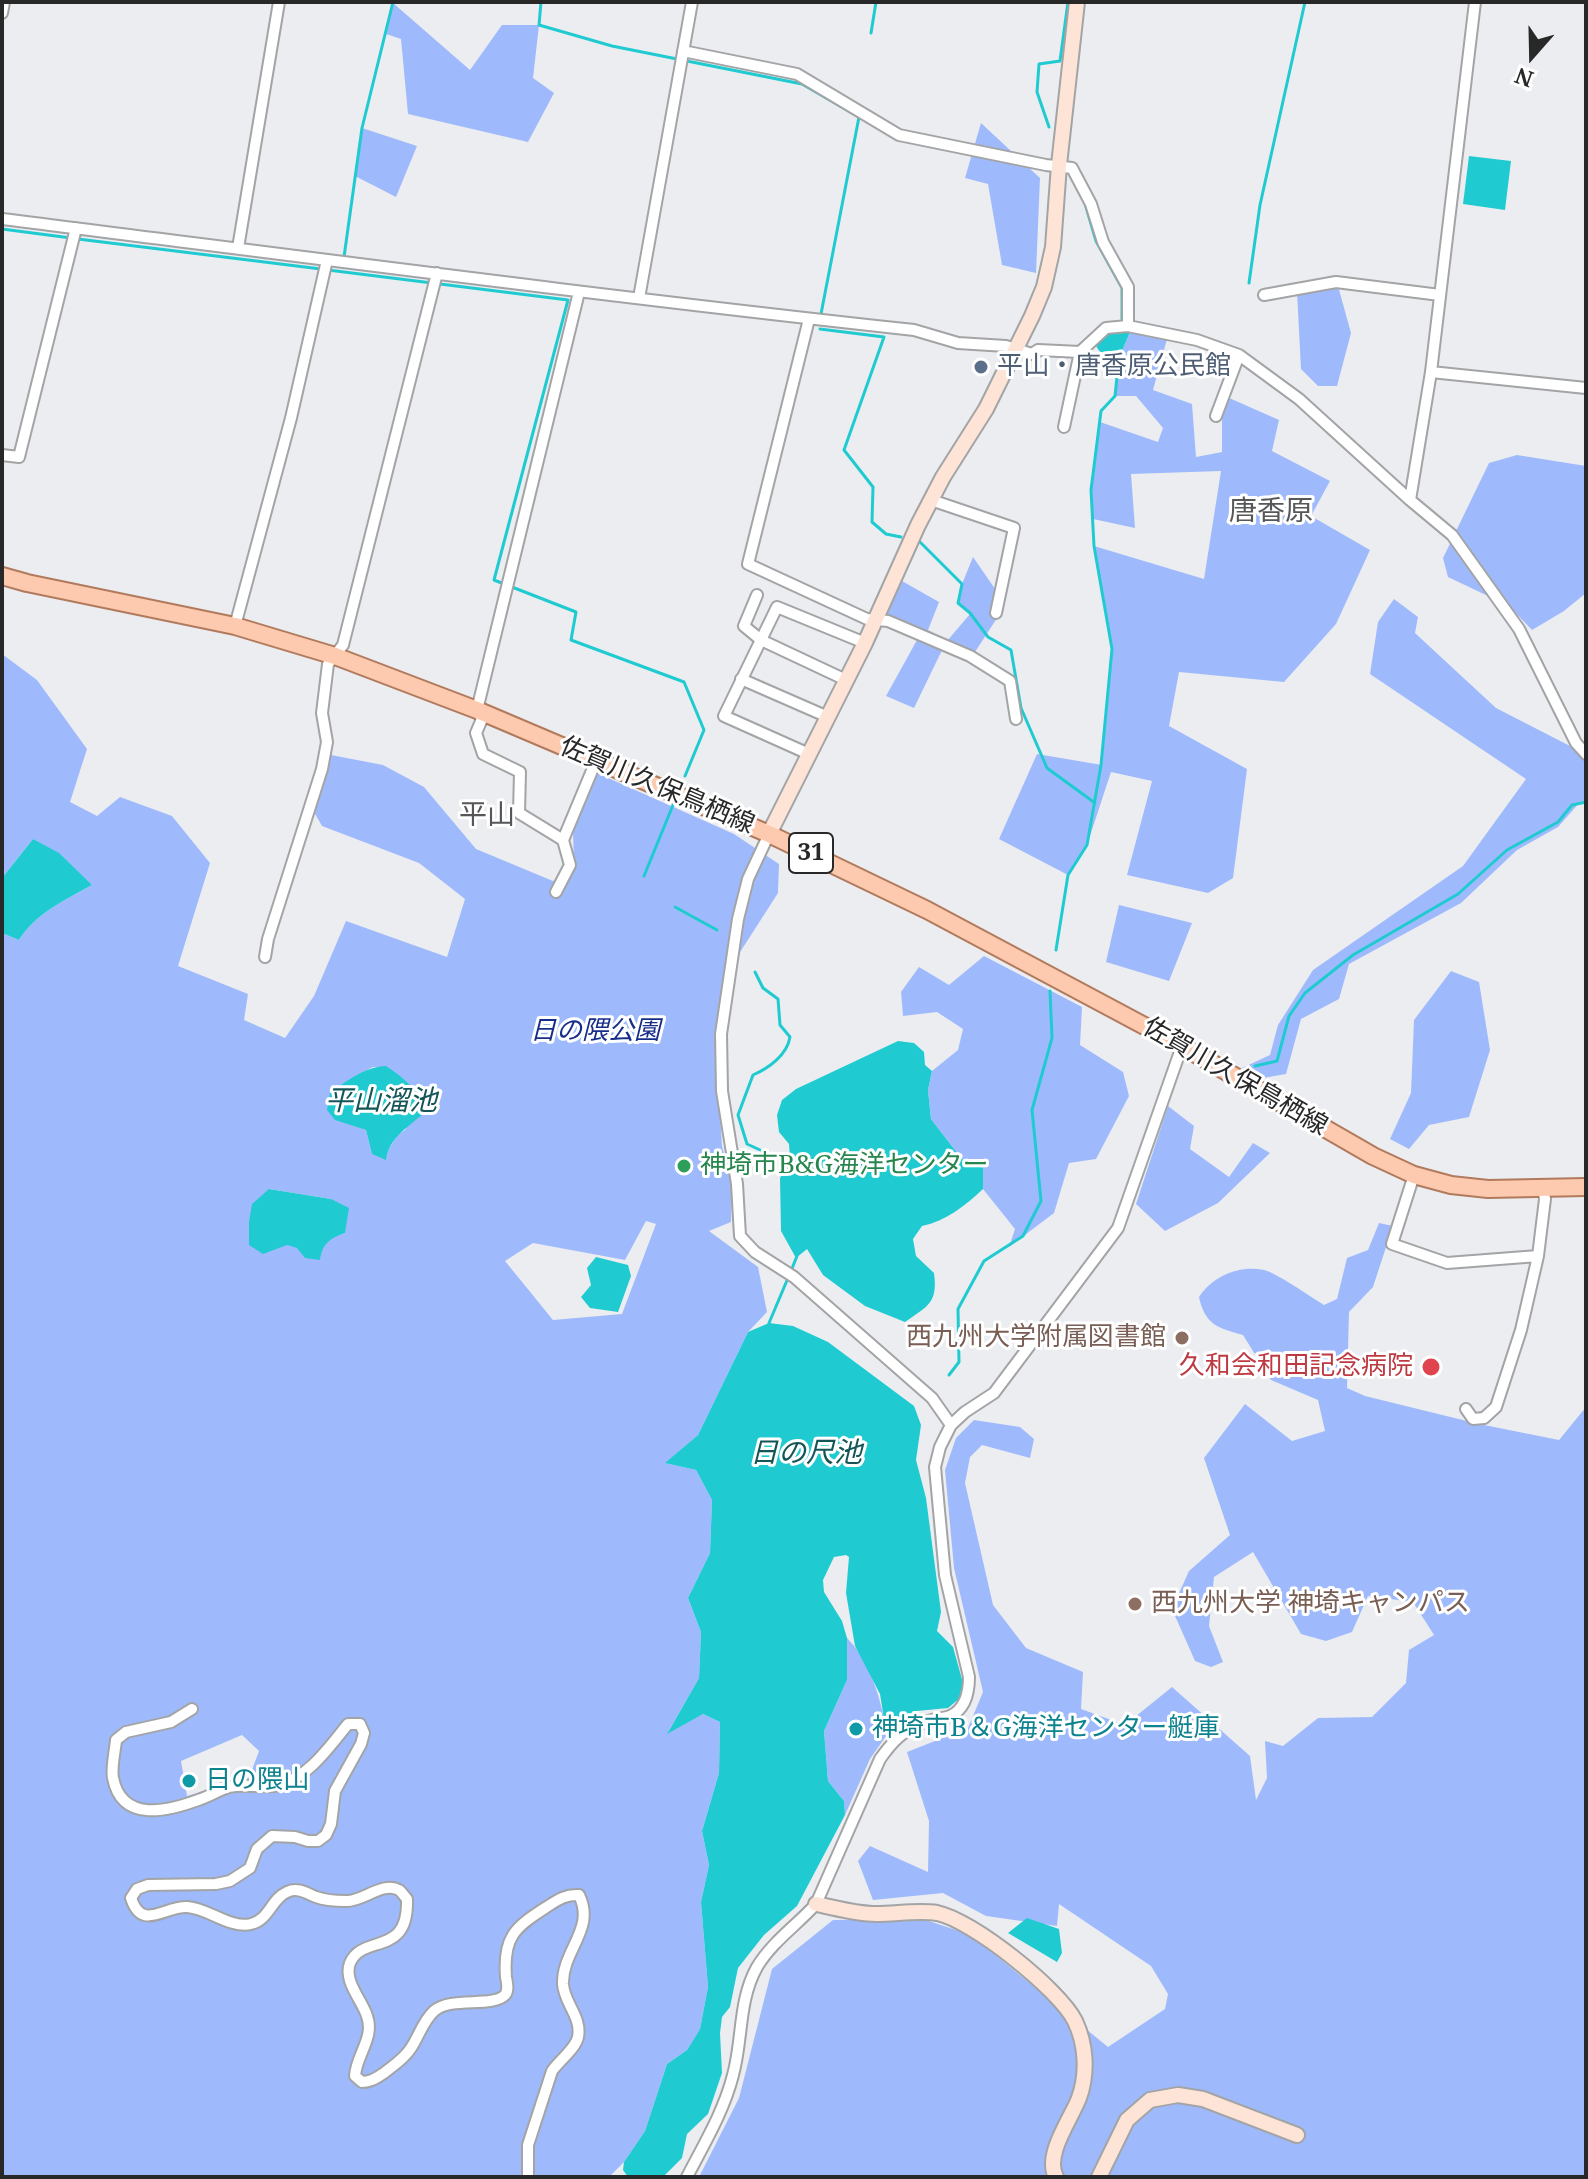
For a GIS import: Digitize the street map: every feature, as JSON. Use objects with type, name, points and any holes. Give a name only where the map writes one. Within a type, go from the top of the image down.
[{"type":"main road","name":"佐賀川久保鳥栖線","points":[[2,576],[235,626],[335,656],[477,710],[769,834],[927,910],[1182,1046],[1373,1156],[1414,1175],[1451,1185],[1488,1189],[1586,1187]]},
{"type":"street","points":[[2,13],[4,2]]},
{"type":"street","points":[[238,248],[279,2]]},
{"type":"street","points":[[639,298],[692,2]]},
{"type":"street","points":[[951,1425],[932,1398],[789,1274],[755,1252],[740,1236],[737,1184],[722,1091],[721,1034],[738,919],[748,879],[865,643],[931,500],[986,409],[1044,287],[1053,247],[1077,2]]},
{"type":"street","points":[[1410,500],[1431,372],[1475,2]]},
{"type":"street","points":[[683,51],[797,74],[899,135],[1072,168],[1091,204],[1103,242],[1128,287],[1128,326]]},
{"type":"street","points":[[2,219],[579,292],[914,330],[958,343],[1006,346],[1032,354],[1038,350],[1080,352]]},
{"type":"street","points":[[2,455],[19,457],[76,228]]},
{"type":"street","points":[[235,626],[291,418],[327,260]]},
{"type":"street","points":[[265,957],[322,769],[327,742],[322,713],[328,664],[343,645],[437,273]]},
{"type":"street","points":[[1264,295],[1336,282],[1440,295]]},
{"type":"street","points":[[563,840],[519,813],[520,772],[483,754],[476,733],[482,719],[477,710],[579,292]]},
{"type":"street","points":[[809,319],[748,564],[867,619],[888,621],[970,656],[1010,681],[1016,719]]},
{"type":"street","points":[[1064,427],[1080,352],[1106,328],[1128,326],[1197,340],[1239,355],[1299,399],[1452,535],[1519,629],[1576,743],[1586,754]]},
{"type":"street","points":[[1216,416],[1239,355]]},
{"type":"street","points":[[1431,372],[1586,388]]},
{"type":"street","points":[[931,500],[1014,528],[996,613]]},
{"type":"street","points":[[757,595],[744,626],[761,640],[846,680]]},
{"type":"street","points":[[809,754],[724,716],[777,607],[865,643]]},
{"type":"street","points":[[741,679],[828,717]]},
{"type":"street","points":[[556,892],[570,865],[563,840],[596,761]]},
{"type":"street","points":[[687,2177],[724,2103],[734,2073],[740,2017],[758,1966],[779,1939],[816,1904],[880,1759],[895,1738],[924,1722],[953,1715],[964,1703],[969,1691],[969,1677],[945,1575],[935,1467],[940,1447],[951,1425],[994,1393],[1118,1228],[1182,1046]]},
{"type":"street","points":[[1414,1175],[1392,1244],[1447,1263],[1538,1256]]},
{"type":"street","points":[[1466,1409],[1473,1419],[1484,1418],[1496,1407],[1521,1330],[1538,1256],[1545,1199],[1543,1188]]},
{"type":"street","points":[[192,1709],[171,1722],[126,1732],[116,1740],[113,1777],[122,1797],[139,1810],[162,1810],[230,1787],[278,1785],[300,1776],[348,1724],[360,1724],[364,1733],[361,1744],[335,1791],[331,1824],[326,1835],[318,1841],[272,1836],[257,1849],[250,1868],[230,1881],[148,1885],[137,1889],[131,1898],[134,1908],[142,1915],[153,1916],[175,1907],[190,1907],[240,1925],[263,1919],[287,1892],[301,1890],[317,1897],[348,1902],[387,1888],[398,1890],[407,1899],[407,1914],[400,1932],[393,1939],[358,1953],[348,1973],[368,2017],[370,2031],[356,2067],[355,2076],[362,2082],[372,2082],[399,2062],[435,2010],[447,2004],[496,2000],[504,1995],[507,1989],[507,1945],[514,1931],[563,1897],[579,1895],[585,1916],[566,1963],[563,1984],[578,2023],[578,2035],[576,2043],[552,2071],[528,2145],[528,2177]]},
{"type":"street","points":[[816,1904],[873,1915],[934,1913],[957,1919],[998,1945],[1057,1998],[1074,2019],[1084,2045],[1085,2064],[1080,2095],[1054,2153],[1052,2170],[1056,2177]]},
{"type":"street","points":[[1099,2177],[1127,2120],[1150,2100],[1164,2097],[1178,2095],[1203,2099],[1297,2135]]},
{"type":"green space","points":[[393,3],[470,70],[502,25],[539,25],[533,78],[554,93],[528,142],[408,114],[401,39],[386,34]]},
{"type":"green space","points":[[981,123],[1040,178],[1036,273],[1002,265],[988,184],[965,178]]},
{"type":"green space","points":[[362,128],[417,146],[396,197],[355,176]]},
{"type":"green space","points":[[1338,286],[1351,333],[1337,386],[1318,386],[1301,369],[1297,292]]},
{"type":"green space","points":[[1130,332],[1167,339],[1153,390],[1192,404],[1196,457],[1222,452],[1222,414],[1227,397],[1279,420],[1272,451],[1330,481],[1311,516],[1370,550],[1336,624],[1284,682],[1179,672],[1169,726],[1247,769],[1233,878],[1208,893],[1127,875],[1152,781],[1111,772],[1087,845],[1068,875],[999,839],[1037,754],[1102,765],[1112,649],[1094,546],[1204,579],[1221,471],[1131,474],[1135,528],[1093,519],[1091,490],[1100,422],[1158,442],[1163,428],[1136,396],[1115,396],[1119,358]]},
{"type":"green space","points":[[1517,455],[1586,466],[1586,593],[1564,611],[1532,630],[1509,606],[1448,577],[1443,558],[1489,463]]},
{"type":"green space","points":[[973,557],[1002,599],[999,615],[975,652],[946,642],[914,708],[886,696],[917,640],[882,623],[902,581],[939,602],[928,630],[947,641],[970,614],[958,603]]},
{"type":"green space","points":[[1394,599],[1418,617],[1415,633],[1496,708],[1572,747],[1586,762],[1586,801],[1580,802],[1558,827],[1517,850],[1461,903],[1349,964],[1339,999],[1301,1019],[1286,1074],[1257,1079],[1242,1068],[1270,1055],[1278,1025],[1313,970],[1463,866],[1526,779],[1370,674],[1378,622]]},
{"type":"green space","name":"日の隈公園","points":[[2,654],[37,680],[87,749],[70,802],[97,816],[120,797],[172,816],[210,863],[178,966],[248,994],[244,1020],[285,1038],[314,996],[346,921],[447,957],[465,899],[419,863],[322,826],[314,812],[331,755],[383,765],[424,787],[476,849],[553,881],[574,863],[573,831],[597,773],[734,834],[779,864],[778,893],[726,974],[716,1048],[722,1146],[732,1186],[731,1222],[709,1231],[758,1267],[767,1312],[748,1332],[698,1435],[666,1463],[696,1470],[712,1500],[710,1553],[688,1598],[701,1632],[699,1678],[668,1732],[703,1714],[720,1722],[719,1773],[702,1831],[709,1865],[701,1902],[708,1987],[700,2029],[687,2050],[667,2064],[645,2131],[624,2162],[609,2177],[2,2177],[2,933],[19,940],[42,915],[92,885],[33,839],[2,878]],"holes":[[[373,1067],[386,1067],[406,1129],[387,1151],[372,1154],[366,1130],[352,1125],[352,1078]],[[269,1189],[331,1199],[345,1233],[332,1237],[321,1249],[287,1245]],[[646,1221],[656,1224],[622,1314],[553,1320],[505,1261],[533,1243],[625,1260]],[[242,1735],[259,1751],[249,1778],[187,1796],[181,1761]]]},
{"type":"green space","points":[[1119,905],[1192,923],[1169,981],[1106,962]]},
{"type":"green space","points":[[984,956],[1082,1007],[1080,1045],[1123,1072],[1129,1096],[1096,1159],[1069,1163],[1054,1213],[1009,1247],[1015,1229],[983,1189],[983,1168],[961,1158],[931,1119],[928,1090],[932,1071],[958,1050],[963,1029],[937,1012],[903,1016],[901,992],[919,967],[949,985]]},
{"type":"green space","points":[[1451,971],[1479,982],[1490,1050],[1469,1117],[1429,1125],[1409,1149],[1390,1139],[1411,1093],[1414,1020]]},
{"type":"green space","points":[[1168,1106],[1194,1126],[1190,1149],[1229,1177],[1253,1143],[1270,1153],[1218,1203],[1165,1231],[1136,1204]]},
{"type":"green space","points":[[1379,1223],[1393,1226],[1373,1287],[1349,1312],[1347,1388],[1365,1396],[1479,1424],[1559,1440],[1586,1407],[1586,2177],[699,2177],[739,2098],[772,1969],[833,1920],[923,1919],[971,1935],[1108,2047],[1165,2009],[1168,1994],[1151,1966],[1059,1904],[1057,1926],[986,1916],[943,1893],[873,1900],[858,1861],[870,1846],[928,1872],[929,1821],[907,1752],[968,1728],[983,1692],[954,1568],[945,1470],[956,1438],[974,1420],[1020,1427],[1034,1439],[1030,1458],[982,1445],[970,1457],[965,1483],[993,1605],[1026,1648],[1083,1672],[1081,1709],[1125,1725],[1172,1687],[1250,1756],[1256,1800],[1267,1778],[1265,1741],[1283,1746],[1318,1718],[1372,1717],[1406,1683],[1409,1650],[1434,1635],[1413,1602],[1368,1596],[1352,1632],[1326,1641],[1301,1634],[1253,1552],[1214,1577],[1209,1626],[1223,1662],[1211,1667],[1195,1661],[1172,1609],[1189,1571],[1230,1535],[1204,1458],[1245,1404],[1292,1441],[1325,1431],[1318,1400],[1271,1380],[1243,1335],[1214,1324],[1205,1314],[1199,1297],[1212,1283],[1227,1274],[1255,1269],[1276,1275],[1324,1305],[1337,1299],[1347,1258],[1368,1250]]},
{"type":"green space","points":[[847,1638],[861,1655],[871,1676],[884,1719],[893,1726],[870,1759],[845,1815],[844,1801],[828,1781],[824,1731],[847,1680]]},
{"type":"water","points":[[1469,156],[1511,161],[1505,210],[1463,204]]},
{"type":"water","points":[[1130,332],[1119,358],[1100,352],[1096,346],[1106,333]]},
{"type":"water","points":[[33,839],[59,853],[92,885],[42,915],[19,940],[2,933],[2,878]]},
{"type":"water","points":[[898,1041],[914,1043],[924,1052],[925,1065],[932,1071],[928,1090],[931,1119],[961,1158],[983,1168],[983,1189],[955,1212],[922,1226],[913,1239],[916,1256],[934,1273],[935,1283],[930,1303],[905,1322],[865,1306],[823,1275],[807,1249],[796,1258],[781,1231],[780,1178],[790,1159],[789,1144],[779,1132],[777,1115],[782,1100],[796,1089]]},
{"type":"water","name":"平山溜池","points":[[386,1066],[415,1092],[423,1114],[395,1140],[386,1160],[372,1154],[366,1130],[335,1120],[327,1110],[330,1093],[363,1072]]},
{"type":"water","points":[[269,1189],[331,1199],[349,1208],[345,1233],[328,1242],[320,1260],[305,1258],[297,1248],[287,1245],[263,1254],[249,1245],[249,1222],[252,1204]]},
{"type":"water","points":[[596,1257],[628,1265],[631,1276],[618,1312],[590,1308],[581,1297],[591,1285],[587,1268]]},
{"type":"water","name":"日の尺池","points":[[769,1323],[793,1326],[828,1342],[914,1406],[921,1425],[916,1460],[926,1498],[941,1612],[937,1631],[953,1647],[963,1683],[959,1699],[948,1708],[917,1711],[893,1726],[884,1719],[880,1694],[855,1646],[846,1593],[849,1557],[834,1557],[823,1580],[824,1592],[842,1621],[847,1638],[847,1680],[824,1731],[828,1781],[844,1801],[845,1815],[797,1906],[764,1935],[738,1968],[730,2007],[722,2017],[722,2073],[708,2114],[687,2134],[682,2158],[663,2177],[628,2177],[623,2170],[624,2162],[645,2131],[667,2064],[687,2050],[700,2029],[708,1987],[701,1902],[709,1865],[702,1831],[719,1773],[720,1722],[703,1714],[667,1734],[699,1678],[701,1632],[688,1598],[710,1553],[712,1500],[696,1470],[665,1463],[698,1435],[748,1332]]},
{"type":"water","points":[[1027,1918],[1059,1929],[1062,1953],[1057,1962],[1008,1933]]},
{"type":"waterway","points":[[344,257],[362,128],[393,2]]},
{"type":"waterway","points":[[541,2],[539,25],[612,46],[802,84],[859,117],[821,314]]},
{"type":"waterway","points":[[871,33],[876,2]]},
{"type":"waterway","points":[[1049,127],[1037,92],[1039,64],[1060,61],[1068,2]]},
{"type":"waterway","points":[[1249,283],[1260,205],[1305,2]]},
{"type":"waterway","points":[[1084,200],[1096,241],[1122,288],[1122,320]]},
{"type":"waterway","points":[[2,229],[71,238]]},
{"type":"waterway","points":[[78,239],[321,269]]},
{"type":"waterway","points":[[328,270],[568,300],[494,580],[576,612],[571,640],[684,682],[704,730],[685,776]]},
{"type":"waterway","points":[[820,329],[884,337],[844,450],[873,487],[872,522],[886,534],[901,537]]},
{"type":"waterway","points":[[1056,950],[1068,875],[1087,845],[1101,765],[1112,649],[1094,546],[1091,490],[1101,411],[1115,396],[1119,358]]},
{"type":"waterway","points":[[918,540],[962,584],[958,603],[988,637],[1011,650],[1021,708],[1047,768],[1095,803]]},
{"type":"waterway","points":[[1255,1066],[1277,1061],[1289,1016],[1305,993],[1353,955],[1458,894],[1507,850],[1558,822],[1572,805],[1586,802]]},
{"type":"waterway","points":[[644,876],[673,805]]},
{"type":"waterway","points":[[675,907],[717,930]]},
{"type":"waterway","points":[[755,972],[763,988],[778,999],[780,1025],[790,1037],[785,1050],[776,1060],[753,1075],[738,1115],[747,1144],[792,1160]]},
{"type":"waterway","points":[[949,1375],[959,1362],[958,1309],[984,1261],[1023,1236],[1041,1201],[1032,1110],[1052,1038],[1050,991]]},
{"type":"waterway","points":[[791,1271],[797,1256]]},
{"type":"waterway","points":[[770,1327],[788,1278]]},
{"type":"place","name":"平山・唐香原公民館","points":[[981,367]]},
{"type":"place","name":"神埼市B&G海洋センター","points":[[684,1166]]},
{"type":"place","name":"西九州大学附属図書館","points":[[1182,1338]]},
{"type":"place","name":"久和会和田記念病院","points":[[1431,1367]]},
{"type":"place","name":"西九州大学 神埼キャンパス","points":[[1135,1604]]},
{"type":"place","name":"神埼市B＆G海洋センター艇庫","points":[[856,1729]]},
{"type":"place","name":"日の隈山","points":[[189,1781]]},
{"type":"district","name":"唐香原","points":[[1271,512]]},
{"type":"district","name":"平山","points":[[487,816]]}]
